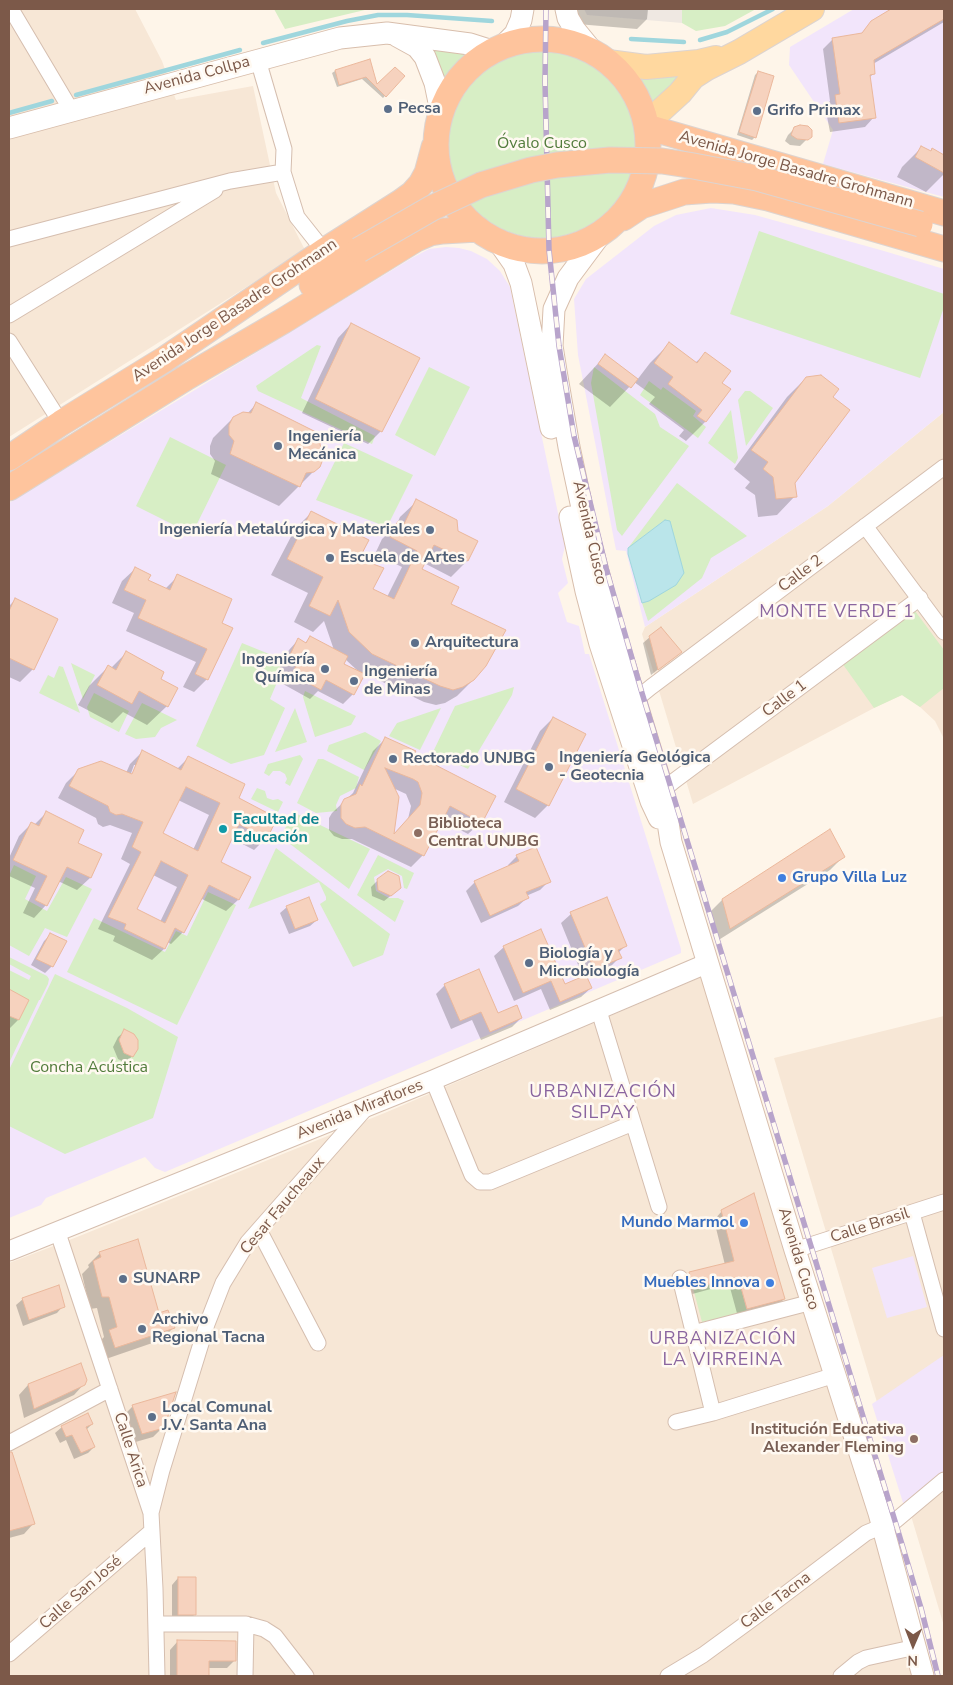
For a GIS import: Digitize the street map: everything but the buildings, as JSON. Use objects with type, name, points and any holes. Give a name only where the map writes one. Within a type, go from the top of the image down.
[{"type":"highway","points":[[607,229],[623,213],[634,198],[642,182],[647,164],[647,126],[636,96],[628,83],[600,57],[577,45],[545,39],[526,40],[497,49],[472,66],[455,83],[440,112],[436,142],[437,162],[442,181],[459,210],[488,235],[523,249],[549,250],[567,248],[584,242],[607,229],[641,206],[684,192],[712,190],[734,191],[768,198],[944,249]]},
{"type":"highway","name":"Avenida Jorge Basadre Grohmann","points":[[647,126],[944,213]]},
{"type":"highway","name":"Avenida Jorge Basadre Grohmann","points":[[9,458],[61,423],[165,359],[412,194],[422,184],[436,142]]},
{"type":"highway","points":[[165,359],[432,208],[481,186],[540,168],[610,160],[680,163],[757,178],[920,224],[944,228]]},
{"type":"highway","points":[[920,224],[944,235]]},
{"type":"highway","name":"Avenida Jorge Basadre Grohmann","points":[[9,488],[187,377],[283,321],[416,239],[430,233],[443,231],[488,235]]},
{"type":"highway","points":[[187,377],[360,250]]},
{"type":"main road","points":[[497,49],[515,34],[523,9]]},
{"type":"main road","points":[[566,9],[568,18],[575,30],[600,57],[646,67],[699,62],[739,52]]},
{"type":"main road","points":[[647,126],[693,77],[812,9]]},
{"type":"main road","name":"Avenida Collpa","points":[[9,128],[340,38],[388,33],[497,49]]},
{"type":"main road","name":"Avenida Collpa","points":[[388,33],[405,39],[417,47],[424,57],[435,83],[440,112]]},
{"type":"main road","name":"Avenida Cusco","points":[[607,229],[568,278],[554,309],[552,346],[569,447],[584,517],[609,614],[635,700],[657,796]]},
{"type":"main road","name":"Avenida Cusco","points":[[488,235],[514,264],[521,283],[586,591],[600,644],[657,796],[672,842],[795,1250],[882,1526],[923,1676]]},
{"type":"street","points":[[11,9],[71,110]]},
{"type":"street","points":[[258,60],[284,149],[283,172],[297,217],[324,251]]},
{"type":"street","points":[[9,239],[230,181],[283,172]]},
{"type":"street","points":[[9,315],[230,181]]},
{"type":"street","points":[[9,341],[61,423]]},
{"type":"street","name":"Calle 2","points":[[635,700],[647,689],[865,526],[941,475]]},
{"type":"street","points":[[865,526],[944,632]]},
{"type":"street","name":"Calle 1","points":[[657,796],[920,598]]},
{"type":"street","name":"Avenida Miraflores","points":[[9,1251],[58,1233],[366,1108],[599,1011],[708,963]]},
{"type":"street","points":[[599,1011],[659,1207]]},
{"type":"street","points":[[433,1080],[472,1175],[480,1182],[490,1182],[633,1123]]},
{"type":"street","name":"Cesar Faucheaux","points":[[151,1513],[162,1470],[199,1350],[223,1283],[248,1242],[366,1108]]},
{"type":"street","name":"Calle Brasil","points":[[795,1250],[944,1202]]},
{"type":"street","points":[[912,1213],[944,1329]]},
{"type":"street","points":[[259,1230],[318,1343]]},
{"type":"street","name":"Calle Arica","points":[[58,1233],[151,1513],[158,1676]]},
{"type":"street","points":[[680,1278],[713,1413]]},
{"type":"street","points":[[693,1333],[812,1302]]},
{"type":"street","points":[[676,1422],[713,1413],[835,1375]]},
{"type":"street","points":[[9,1443],[110,1389]]},
{"type":"street","name":"Calle Tacna","points":[[668,1676],[748,1623],[866,1533],[895,1521],[944,1480]]},
{"type":"street","name":"Calle San José","points":[[9,1654],[152,1531]]},
{"type":"street","points":[[156,1624],[246,1624],[264,1629],[275,1636],[306,1676]]},
{"type":"street","points":[[245,1676],[246,1624]]},
{"type":"street","points":[[841,1676],[866,1658],[916,1647]]},
{"type":"shaded area","points":[[9,9],[135,9],[162,61],[176,100],[253,86],[276,193],[305,250],[9,437]]},
{"type":"shaded area","points":[[584,9],[682,9],[682,23],[587,15]]},
{"type":"shaded area","points":[[854,9],[944,9],[944,197],[823,164],[833,130],[789,65],[790,47]]},
{"type":"shaded area","points":[[711,208],[755,215],[944,269],[944,412],[828,506],[645,627],[626,551],[616,550],[578,355],[574,299],[586,279],[654,226],[676,215]]},
{"type":"shaded area","points":[[446,247],[471,251],[487,259],[500,271],[510,287],[565,546],[562,559],[568,583],[558,593],[567,622],[579,626],[585,654],[589,654],[681,953],[165,1172],[155,1168],[145,1157],[46,1198],[41,1205],[9,1218],[9,503],[412,258],[429,249]]},
{"type":"shaded area","points":[[944,412],[944,739],[935,721],[920,707],[902,695],[693,804],[642,634],[645,627],[828,506]]},
{"type":"shaded area","points":[[701,977],[906,1637],[916,1676],[9,1676],[9,1263],[387,1112]]},
{"type":"shaded area","points":[[944,1016],[944,1626],[774,1058]]},
{"type":"shaded area","points":[[913,1256],[927,1307],[887,1318],[872,1268]]},
{"type":"shaded area","name":"Institución Educativa Alexander Fleming","points":[[944,1355],[944,1474],[905,1509],[872,1404]]},
{"type":"green space","points":[[274,9],[369,9],[285,29]]},
{"type":"green space","points":[[682,9],[756,9],[725,26],[696,31],[682,23]]},
{"type":"green space","points":[[434,49],[474,51],[467,56],[444,84]]},
{"type":"green space","name":"Óvalo Cusco","points":[[542,50],[578,57],[594,66],[608,78],[620,92],[629,108],[636,144],[629,180],[620,196],[608,210],[594,222],[578,231],[542,238],[506,231],[490,222],[476,210],[464,196],[455,180],[448,144],[455,108],[464,92],[476,78],[490,66],[506,57]]},
{"type":"green space","points":[[684,71],[654,111],[650,99],[635,72]]},
{"type":"green space","points":[[759,231],[944,294],[944,307],[920,378],[730,314]]},
{"type":"green space","points":[[317,345],[321,346],[301,398],[375,436],[372,444],[258,391],[256,386]]},
{"type":"green space","points":[[429,367],[470,387],[435,456],[395,435]]},
{"type":"green space","points":[[594,367],[655,414],[660,427],[689,446],[622,536],[617,530],[591,383]]},
{"type":"green space","points":[[649,381],[661,390],[663,387],[696,411],[693,416],[706,427],[698,438],[640,395]]},
{"type":"green space","points":[[745,391],[750,391],[773,408],[746,446],[738,400]]},
{"type":"green space","points":[[731,410],[738,458],[735,464],[708,443]]},
{"type":"green space","points":[[170,437],[226,465],[192,534],[136,506]]},
{"type":"green space","points":[[344,443],[413,475],[387,527],[316,500]]},
{"type":"green space","points":[[677,483],[747,536],[711,558],[702,578],[648,621],[642,603],[649,601],[665,520],[628,548]]},
{"type":"green space","points":[[915,611],[944,650],[944,688],[920,707],[902,695],[874,708],[842,663]]},
{"type":"green space","points":[[242,643],[279,658],[281,673],[270,699],[285,708],[264,755],[231,764],[196,746]]},
{"type":"green space","points":[[71,663],[95,675],[83,699]]},
{"type":"green space","points":[[59,666],[63,667],[80,713],[39,693],[48,675],[54,678]]},
{"type":"green space","points":[[514,687],[512,695],[468,769],[433,752],[455,706]]},
{"type":"green space","points":[[305,691],[356,716],[351,725],[315,737],[303,697]]},
{"type":"green space","points":[[94,693],[129,711],[119,732],[90,717],[87,707]]},
{"type":"green space","points":[[142,703],[177,720],[161,728],[155,737],[136,739],[125,734]]},
{"type":"green space","points":[[295,708],[307,742],[275,752]]},
{"type":"green space","points":[[441,708],[420,750],[389,736],[397,723]]},
{"type":"green space","points":[[365,732],[381,741],[364,770],[327,751],[329,745]]},
{"type":"green space","points":[[300,755],[303,759],[290,786],[285,783],[287,779],[285,774],[280,771],[273,771],[269,776],[264,773],[268,764]]},
{"type":"green space","points":[[318,759],[323,759],[359,777],[356,788],[340,796],[336,805],[337,811],[316,813],[297,803]]},
{"type":"green space","points":[[257,788],[265,791],[267,798],[278,799],[283,802],[278,812],[251,799]]},
{"type":"green space","points":[[293,812],[370,849],[349,889],[281,837]]},
{"type":"green space","points":[[276,848],[390,934],[383,955],[353,967],[320,904],[326,900],[326,897],[319,882],[248,909]]},
{"type":"green space","points":[[378,855],[414,873],[407,889],[404,888],[402,876],[388,869],[374,877],[376,891],[389,898],[398,898],[404,901],[395,922],[357,895]]},
{"type":"green space","points":[[14,865],[36,876],[25,899],[47,911],[66,877],[92,889],[67,937],[45,928],[29,956],[9,945],[9,876]]},
{"type":"green space","points":[[208,892],[236,905],[177,1025],[67,972],[94,918],[165,952],[176,931],[187,936]]},
{"type":"green space","points":[[9,957],[47,976],[49,979],[9,1063],[9,970],[29,980],[31,976],[9,964]]},
{"type":"green space","name":"Concha Acústica","points":[[55,974],[127,1008],[178,1037],[153,1118],[65,1154],[9,1126],[9,1070]]},
{"type":"green space","points":[[738,1277],[747,1312],[702,1322],[693,1288]]},
{"type":"water","points":[[665,520],[670,521],[684,573],[676,585],[649,601],[642,603],[628,548]]},
{"type":"waterway","points":[[700,40],[727,32],[773,9]]},
{"type":"waterway","points":[[263,43],[347,21],[378,15],[407,15],[492,21]]},
{"type":"waterway","points":[[631,39],[684,42]]},
{"type":"waterway","points":[[76,95],[240,50]]},
{"type":"waterway","points":[[9,113],[52,101]]},
{"type":"railway","points":[[546,9],[545,82],[549,250],[559,346],[574,436],[606,568],[642,693],[895,1521],[921,1608],[938,1676]]},
{"type":"place","name":"Pecsa","points":[[388,109]]},
{"type":"place","name":"Grifo Primax","points":[[757,111]]},
{"type":"place","name":"Ingeniería Mecánica","points":[[278,446]]},
{"type":"place","name":"Ingeniería Metalúrgica y Materiales","points":[[430,530]]},
{"type":"place","name":"Escuela de Artes","points":[[330,558]]},
{"type":"place","name":"Arquitectura","points":[[415,643]]},
{"type":"place","name":"Ingeniería Química","points":[[325,669]]},
{"type":"place","name":"Ingeniería de Minas","points":[[354,681]]},
{"type":"place","name":"Rectorado UNJBG","points":[[393,759]]},
{"type":"place","name":"Ingeniería Geológica - Geotecnia","points":[[549,767]]},
{"type":"place","name":"Facultad de Educación","points":[[223,829]]},
{"type":"place","name":"Biblioteca Central UNJBG","points":[[418,833]]},
{"type":"place","name":"Grupo Villa Luz","points":[[782,878]]},
{"type":"place","name":"Biología y Microbiología","points":[[529,963]]},
{"type":"place","name":"Mundo Marmol","points":[[744,1223]]},
{"type":"place","name":"SUNARP","points":[[123,1279]]},
{"type":"place","name":"Muebles Innova","points":[[770,1283]]},
{"type":"place","name":"Archivo Regional Tacna","points":[[142,1329]]},
{"type":"place","name":"Local Comunal J.V. Santa Ana","points":[[152,1417]]},
{"type":"place","name":"Institución Educativa Alexander Fleming","points":[[914,1439]]},
{"type":"district","name":"MONTE VERDE 1","points":[[837,613]]},
{"type":"district","name":"URBANIZACIÓN SILPAY","points":[[603,1103]]},
{"type":"district","name":"URBANIZACIÓN LA VIRREINA","points":[[723,1350]]}]
